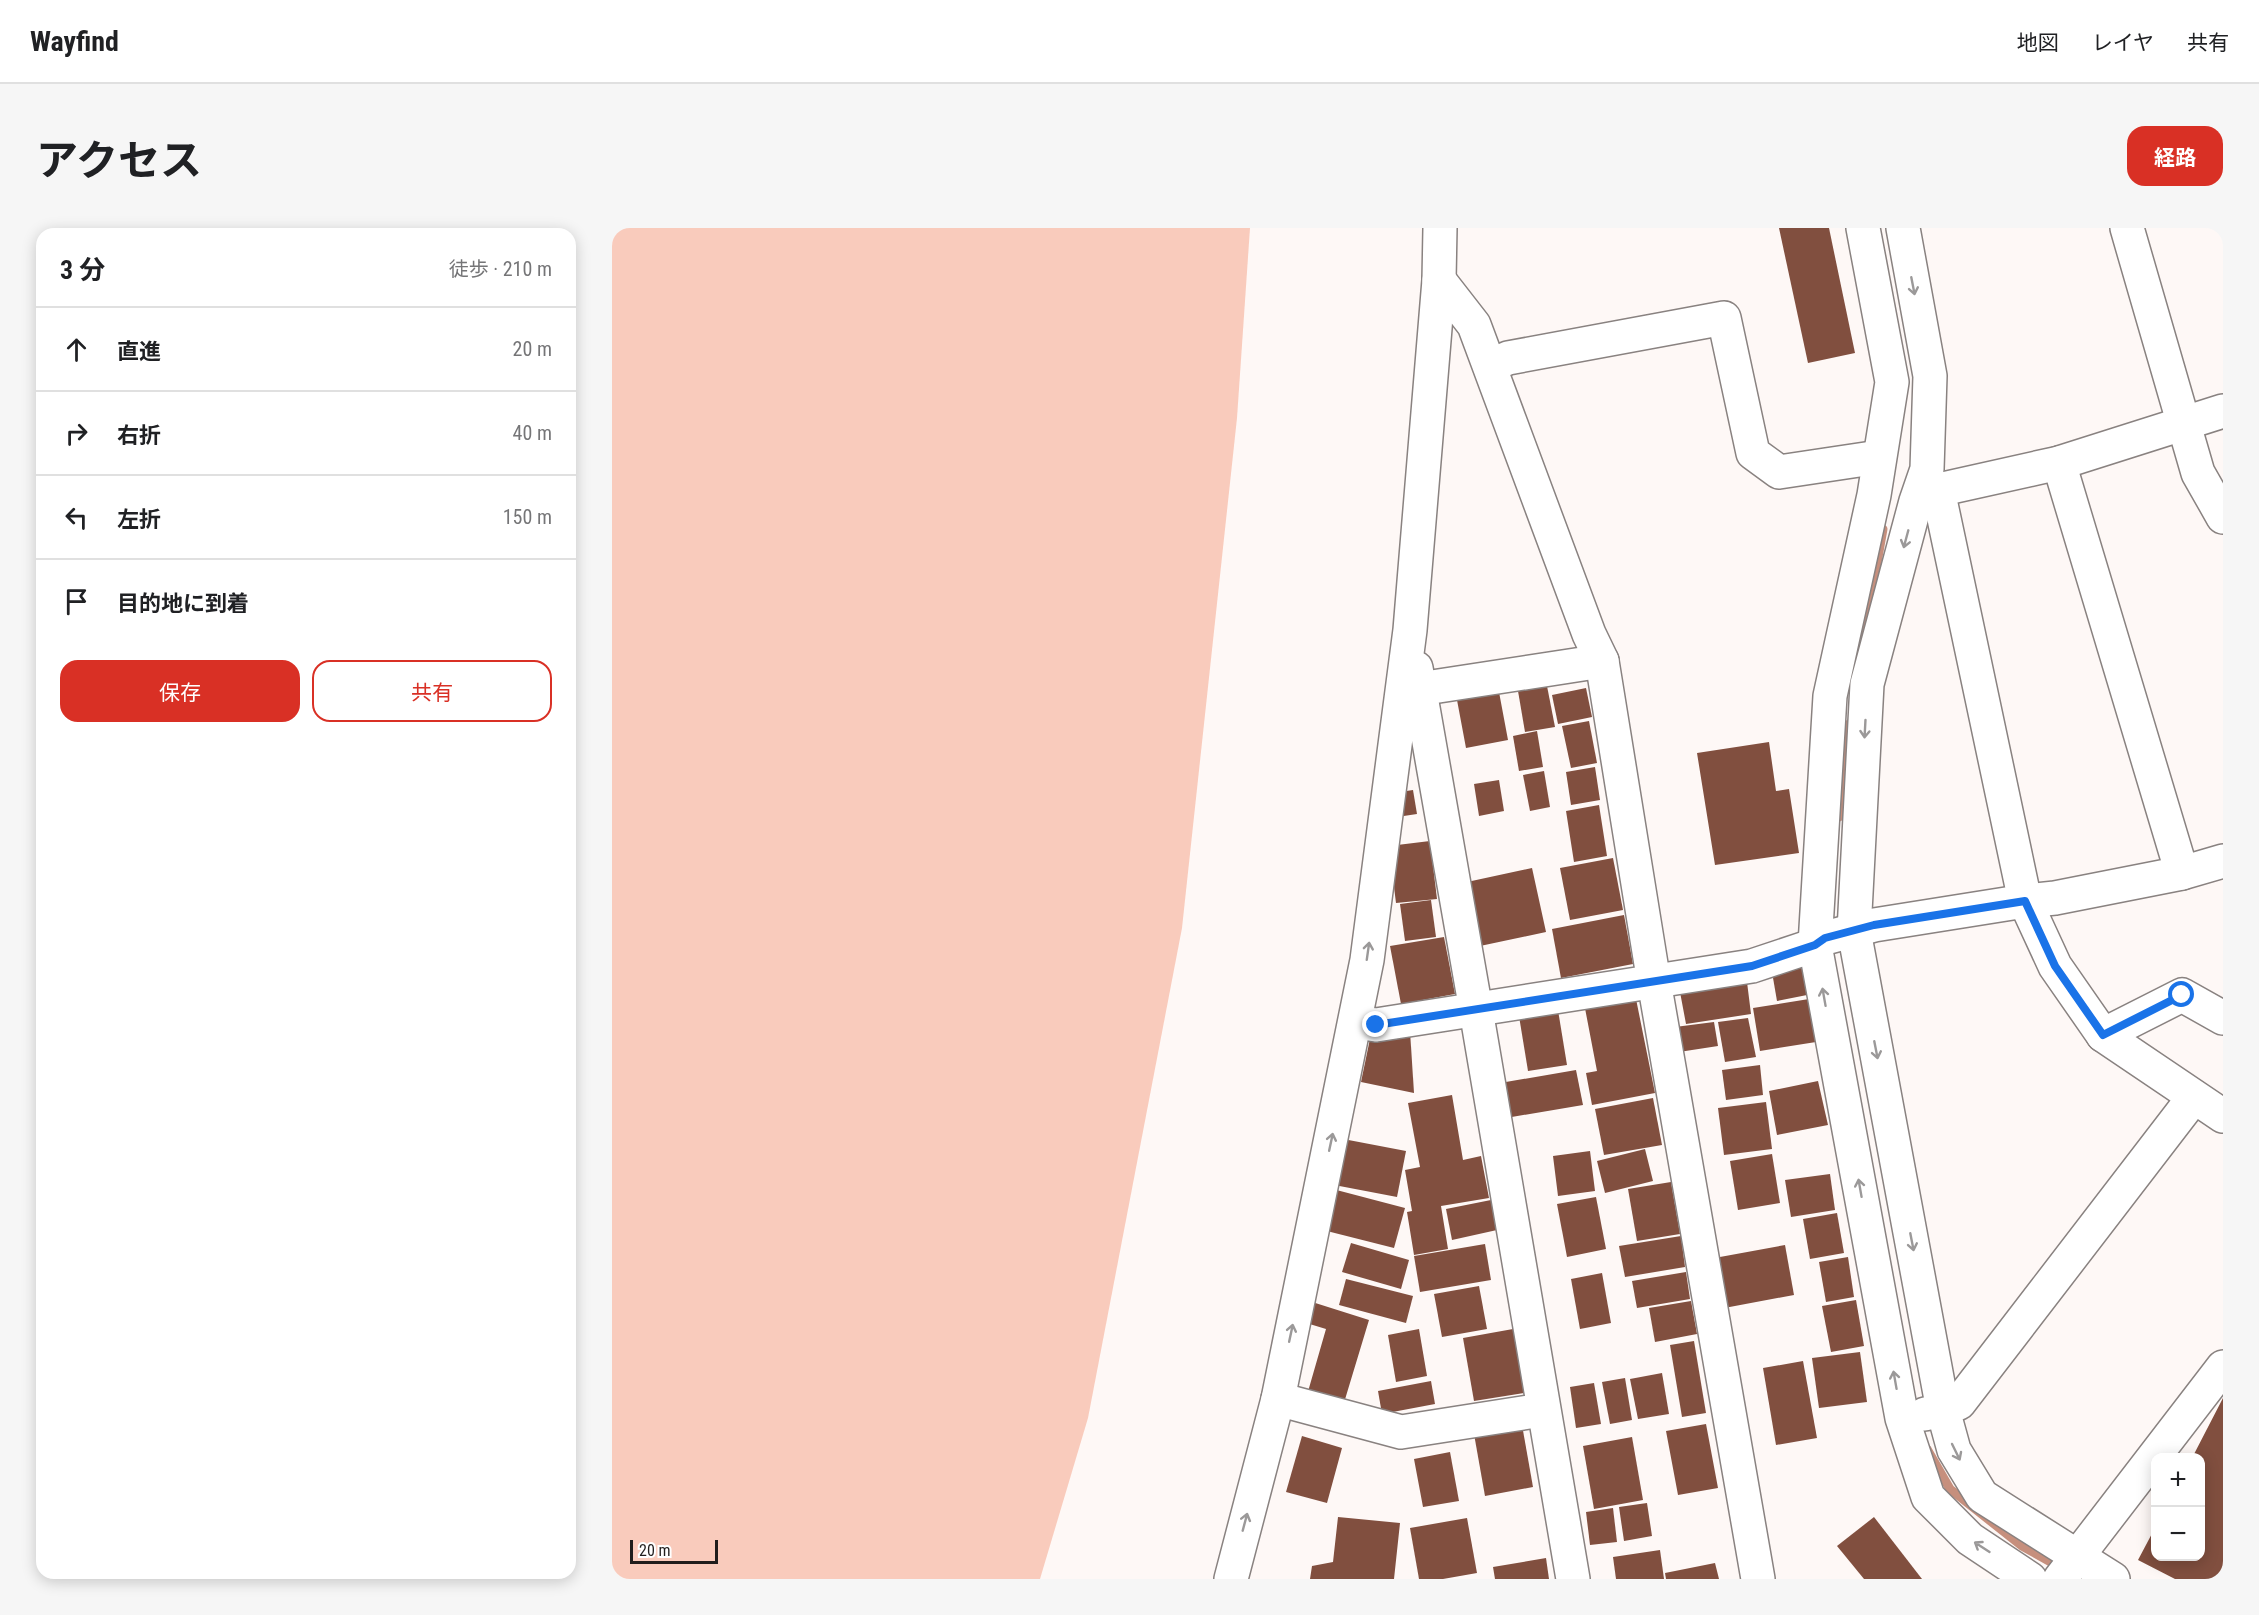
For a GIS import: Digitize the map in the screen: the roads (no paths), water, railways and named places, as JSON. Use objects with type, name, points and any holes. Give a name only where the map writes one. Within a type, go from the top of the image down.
[{"type":"street","points":[[1231,1579],[1278,1399],[1367,960],[1410,630],[1439,280],[1440,228]]},
{"type":"street","points":[[1863,228],[1892,382],[1879,457],[1903,497],[2025,901],[2055,966],[2103,1035],[2223,1116]]},
{"type":"street","points":[[1902,228],[1930,376],[1927,469],[1903,497],[1830,696],[1835,936],[1922,1414],[1928,1497],[1970,1539],[2030,1579]]},
{"type":"street","points":[[2127,228],[2198,473],[2223,517]]},
{"type":"street","points":[[1439,280],[1474,325],[1589,634],[1602,661],[1654,981],[1758,1579]]},
{"type":"street","points":[[1490,366],[1508,358],[1724,318],[1753,453],[1779,472],[1879,457]]},
{"type":"street","points":[[1903,497],[2059,463],[2223,411]]},
{"type":"street","points":[[2059,463],[2182,873]]},
{"type":"street","points":[[1410,630],[1542,1410],[1573,1579]]},
{"type":"street","points":[[1419,689],[1602,661]]},
{"type":"street","points":[[1356,1022],[1376,1025],[1752,966],[1835,936],[1874,925],[2055,898],[2182,873],[2223,861]]},
{"type":"street","points":[[2103,1035],[2182,995],[2223,1018]]},
{"type":"street","points":[[1922,1414],[1959,1403],[2194,1097]]},
{"type":"street","points":[[2068,1567],[2223,1367]]},
{"type":"street","points":[[1278,1399],[1401,1432],[1542,1410]]},
{"type":"street","points":[[1922,1414],[1954,1450],[1982,1496],[2068,1567],[2113,1579]]},
{"type":"waterway","points":[[1864,636],[1883,529]]},
{"type":"waterway","points":[[1839,817],[1849,724]]},
{"type":"waterway","points":[[1927,1449],[1950,1489],[2022,1546],[2081,1579]]}]
